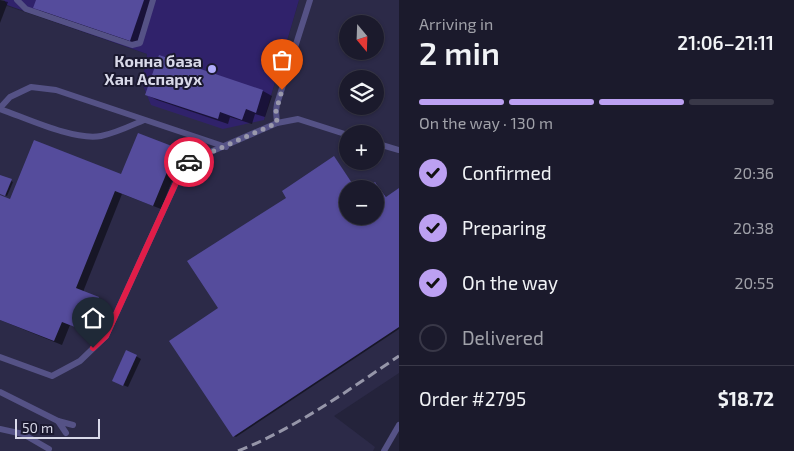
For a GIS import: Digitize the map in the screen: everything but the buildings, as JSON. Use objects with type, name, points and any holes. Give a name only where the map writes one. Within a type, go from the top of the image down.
[{"type":"lane","points":[[17,0],[26,9],[132,45],[140,43],[153,0]]},
{"type":"lane","points":[[277,123],[277,104],[310,0]]},
{"type":"lane","points":[[144,120],[124,129],[99,136],[74,135],[0,109],[10,97],[31,87],[56,90],[226,147]]},
{"type":"lane","points":[[0,357],[52,376],[80,361],[106,336],[185,163],[226,147],[277,123],[298,119],[339,131]]},
{"type":"lane","points":[[384,146],[399,150]]},
{"type":"lane","points":[[0,392],[58,421],[73,425]]},
{"type":"lane","points":[[58,421],[66,433]]},
{"type":"lane","points":[[384,451],[399,425]]},
{"type":"lane","points":[[0,429],[23,434],[49,449]]},
{"type":"shaded area","points":[[0,0],[4,0],[7,6],[147,54],[142,83],[264,120],[299,0],[399,0],[399,373],[334,416],[375,447],[373,451],[0,451]]},
{"type":"shaded area","name":"Конна база Хан Аспарух","points":[[4,0],[299,0],[264,120],[223,129],[151,105],[142,83],[147,54],[7,5]]},
{"type":"railway","points":[[238,451],[301,420],[399,356]]},
{"type":"way so far","points":[[189,162],[277,123],[277,104],[282,90]]},
{"type":"place","name":"Конна база Хан Аспарух","points":[[212,69]]},
{"type":"route","points":[[93,348],[106,336],[185,163],[189,162]]}]
